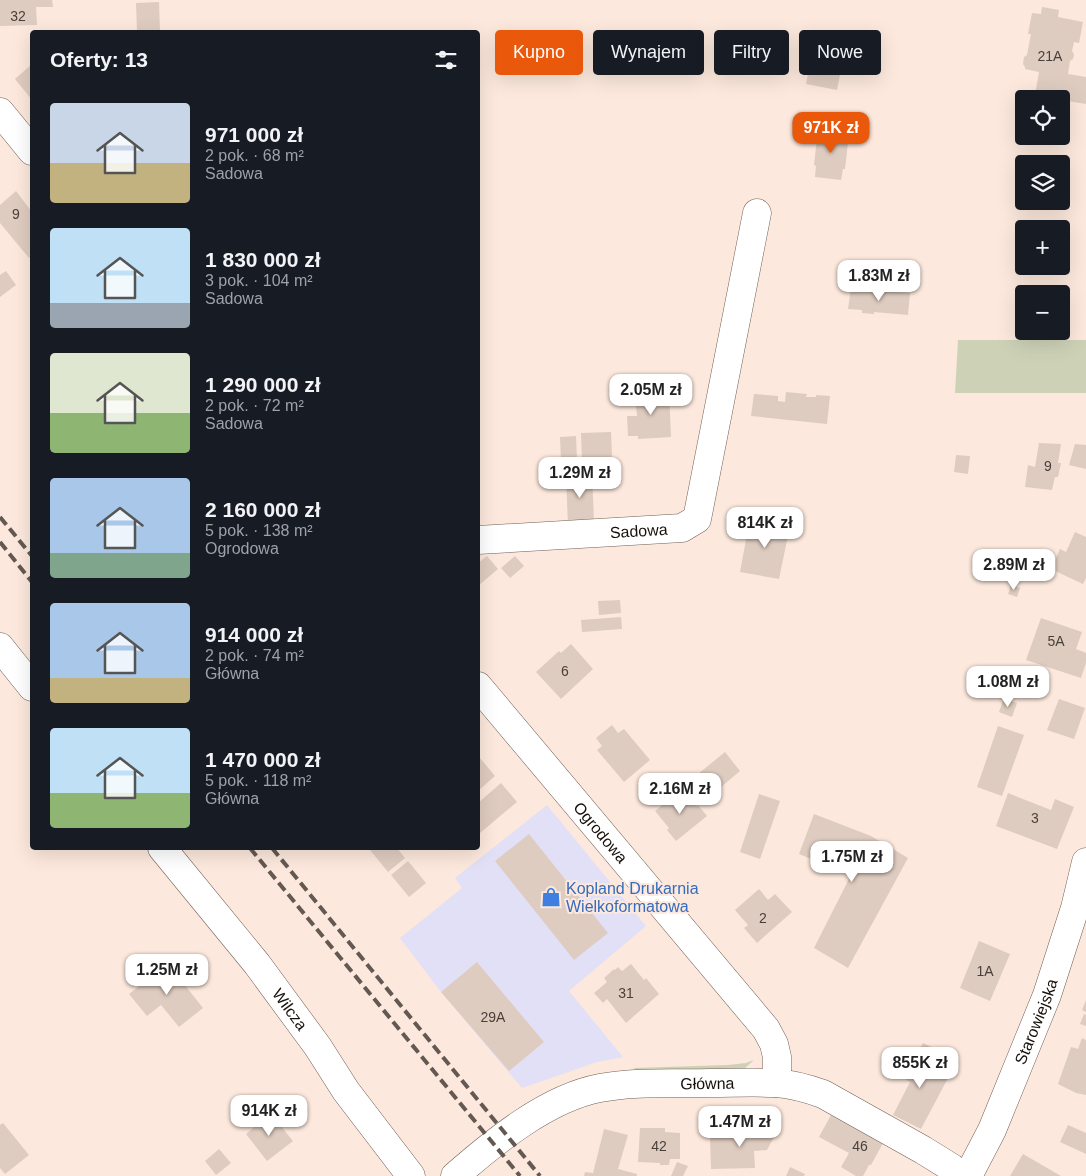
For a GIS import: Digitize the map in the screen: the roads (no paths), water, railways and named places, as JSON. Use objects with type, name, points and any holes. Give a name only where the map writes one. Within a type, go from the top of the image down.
[{"type":"street","points":[[0,112],[30,149]]},
{"type":"street","name":"Sadowa","points":[[480,540],[682,528],[697,519],[757,213]]},
{"type":"street","points":[[0,647],[30,684]]},
{"type":"street","name":"Ogrodowa","points":[[480,688],[766,1029],[774,1044],[777,1057],[777,1083]]},
{"type":"street","name":"Wilcza","points":[[164,850],[257,964],[318,1047],[346,1091],[411,1176]]},
{"type":"street","name":"Starowiejska","points":[[968,1176],[992,1130],[1047,995],[1075,908],[1086,862]]},
{"type":"street","name":"Główna","points":[[468,1172],[506,1135],[536,1114],[572,1096],[598,1088],[632,1084],[777,1083],[823,1094],[923,1150],[962,1176]]},
{"type":"railway","points":[[0,517],[30,554]]},
{"type":"railway","points":[[0,542],[30,580]]},
{"type":"railway","points":[[252,850],[520,1176]]},
{"type":"railway","points":[[274,850],[540,1176]]},
{"type":"place","name":"Kopland Drukarnia Wielkoformatowa","points":[[551,897]]}]
